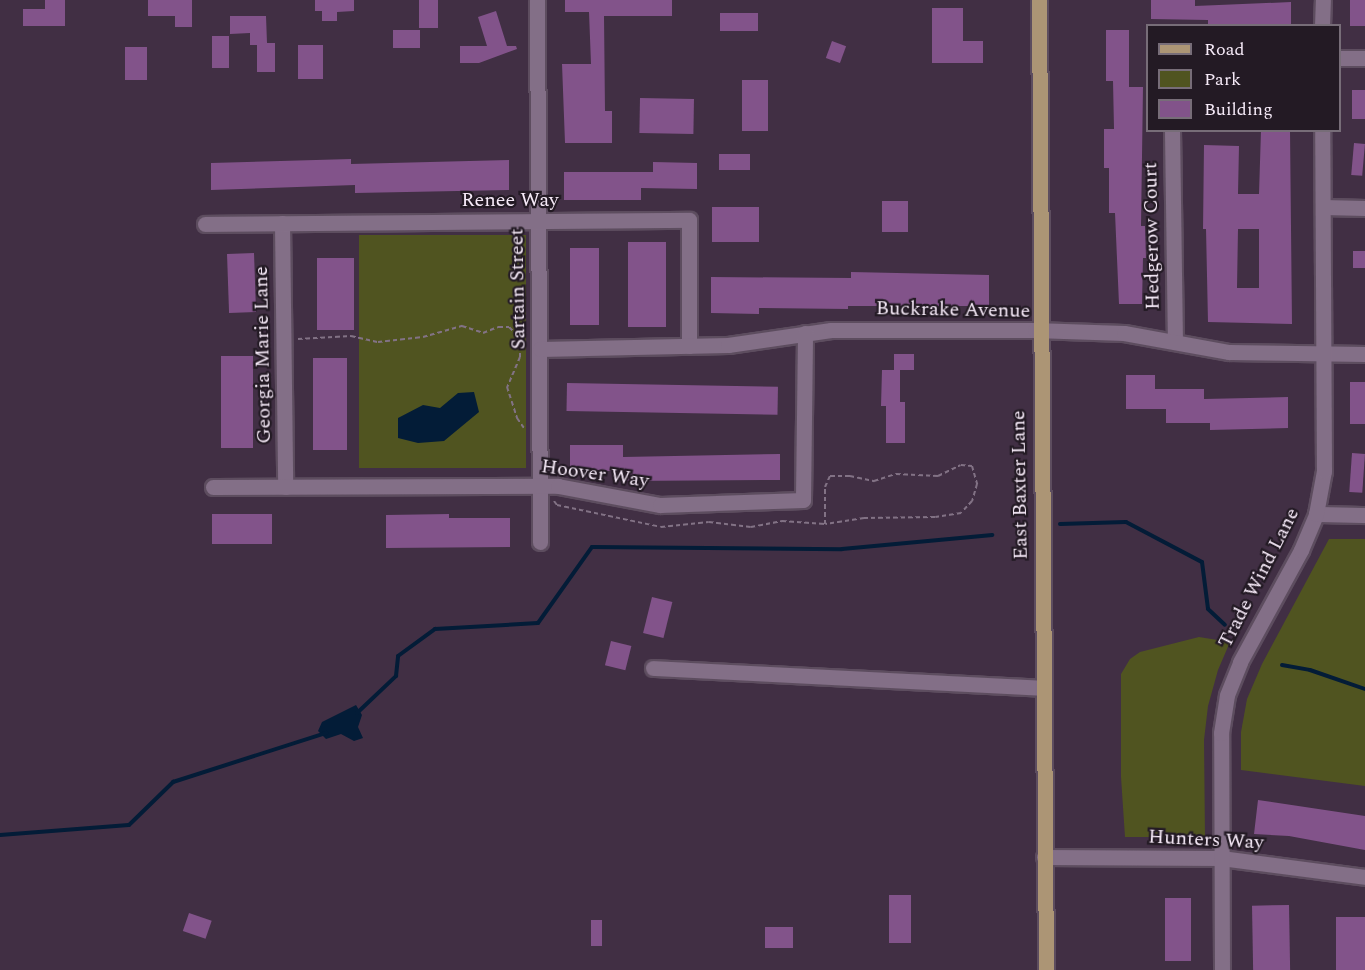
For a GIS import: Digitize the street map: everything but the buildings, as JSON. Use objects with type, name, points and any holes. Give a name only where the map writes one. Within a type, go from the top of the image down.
[{"type":"main road","name":"East Baxter Lane","points":[[1039,0],[1046,970]]},
{"type":"street","name":"Sartain Street","points":[[537,0],[540,542]]},
{"type":"street","points":[[1322,24],[1323,0]]},
{"type":"street","points":[[1341,58],[1365,58]]},
{"type":"street","name":"Hedgerow Court","points":[[1172,132],[1175,342]]},
{"type":"street","name":"Trade Wind Lane","points":[[1221,970],[1221,733],[1227,695],[1240,662],[1301,550],[1316,514],[1324,471],[1322,132]]},
{"type":"street","points":[[1323,207],[1365,208]]},
{"type":"street","name":"Renee Way","points":[[205,224],[688,220],[688,346]]},
{"type":"street","name":"Georgia Marie Lane","points":[[282,223],[285,487]]},
{"type":"street","name":"Buckrake Avenue","points":[[540,349],[728,345],[831,330],[1040,331],[1124,333],[1229,352],[1365,354]]},
{"type":"street","name":"Hoover Way","points":[[213,487],[558,486],[660,505],[803,500],[805,333]]},
{"type":"street","points":[[1316,514],[1365,515]]},
{"type":"street","points":[[653,668],[1043,688]]},
{"type":"street","name":"Hunters Way","points":[[1044,857],[1221,858],[1365,877]]},
{"type":"path","points":[[283,339],[351,336],[378,342],[423,337],[462,326],[483,333],[498,327],[509,327],[520,338],[520,357],[507,387],[517,418],[527,431]]},
{"type":"green space","points":[[359,235],[526,235],[526,468],[359,468]]},
{"type":"green space","points":[[1329,539],[1365,539],[1365,786],[1241,770],[1241,732],[1247,699],[1262,664]]},
{"type":"green space","points":[[1199,637],[1230,642],[1218,670],[1208,706],[1204,740],[1205,837],[1125,837],[1121,777],[1121,674],[1130,659],[1140,652]]},
{"type":"water","points":[[474,392],[479,412],[444,441],[418,443],[398,438],[398,418],[423,405],[440,408],[458,393]]},
{"type":"water","points":[[356,705],[362,715],[358,727],[363,738],[354,741],[341,734],[326,739],[318,731],[322,722]]},
{"type":"waterway","points":[[1060,524],[1126,522],[1202,562],[1208,609],[1225,625]]},
{"type":"waterway","points":[[357,713],[396,676],[398,656],[435,629],[538,623],[592,547],[842,549],[992,535]]},
{"type":"waterway","points":[[1282,665],[1310,670],[1365,689]]},
{"type":"waterway","points":[[0,835],[129,825],[173,782],[326,733]]}]
